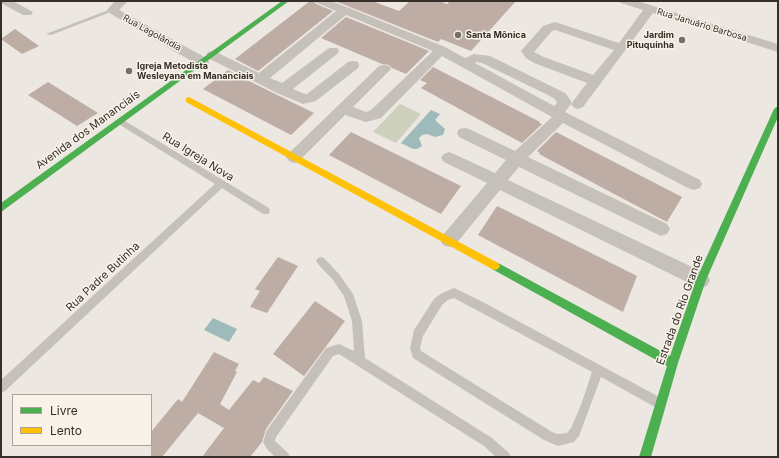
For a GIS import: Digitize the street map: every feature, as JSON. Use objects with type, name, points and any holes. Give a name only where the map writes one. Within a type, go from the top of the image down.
[{"type":"street","points":[[4,1],[27,13]]},
{"type":"street","name":"Rua Lagolândia","points":[[122,1],[113,10],[207,59],[260,79],[303,99],[311,98],[353,65]]},
{"type":"street","name":"Avenida dos Mananciais","points":[[1,208],[286,1]]},
{"type":"street","points":[[321,1],[441,50],[465,62],[474,58],[485,59],[553,92],[560,96],[564,101],[559,114],[517,158],[449,240]]},
{"type":"street","name":"Rua Januário Barbosa","points":[[625,1],[778,48]]},
{"type":"street","points":[[578,104],[622,48],[650,9]]},
{"type":"street","points":[[260,79],[345,10]]},
{"type":"street","points":[[596,81],[539,60],[528,53],[529,49],[547,29],[555,26],[622,48]]},
{"type":"street","points":[[343,109],[366,118],[376,114],[441,50]]},
{"type":"street","points":[[282,90],[333,51]]},
{"type":"street","points":[[294,157],[384,69]]},
{"type":"street","points":[[189,100],[673,363]]},
{"type":"street","name":"Estrada do Rio Grande","points":[[646,457],[673,363],[700,280],[778,110]]},
{"type":"street","points":[[559,114],[694,184]]},
{"type":"street","points":[[464,133],[661,229]]},
{"type":"street","points":[[449,158],[700,280]]},
{"type":"lane","points":[[49,34],[113,10]]},
{"type":"lane","name":"Rua Igreja Nova","points":[[120,121],[266,211]]},
{"type":"lane","name":"Rua Padre Butinha","points":[[1,387],[221,184]]},
{"type":"lane","points":[[321,261],[336,277],[348,294],[357,321],[360,362]]},
{"type":"lane","points":[[598,371],[575,432],[570,438],[558,440],[548,436],[422,358],[417,354],[415,348],[418,334],[438,302],[445,296],[454,293],[661,404]]},
{"type":"lane","points":[[284,457],[271,445],[269,438],[330,352],[338,349],[488,442],[505,457]]},
{"type":"green space","points":[[400,104],[421,114],[396,143],[373,132]]},
{"type":"water","points":[[431,110],[440,114],[435,120],[445,129],[443,135],[435,137],[427,134],[422,135],[419,138],[422,146],[417,149],[413,149],[401,143]]},
{"type":"water","points":[[213,318],[237,329],[229,342],[204,330]]},
{"type":"building","points":[[310,1],[314,1],[316,4],[333,11],[258,71],[235,59]]},
{"type":"building","name":"Santa Mônica","points":[[335,1],[372,1],[399,11],[410,1],[439,1],[447,4],[450,1],[516,1],[471,51],[441,39],[438,42]]},
{"type":"building","points":[[346,17],[429,51],[406,74],[392,68],[389,65],[382,64],[321,38]]},
{"type":"building","points":[[15,29],[39,46],[22,54],[1,39]]},
{"type":"building","points":[[433,67],[542,124],[522,143],[421,88],[427,83],[420,80]]},
{"type":"building","points":[[228,70],[314,113],[291,135],[203,89]]},
{"type":"building","points":[[48,82],[98,113],[77,126],[28,95]]},
{"type":"building","points":[[351,132],[461,186],[441,214],[329,155]]},
{"type":"building","points":[[556,132],[682,197],[667,222],[539,154],[540,153],[537,151]]},
{"type":"building","points":[[497,206],[637,276],[623,312],[478,235]]},
{"type":"building","points":[[278,257],[298,266],[267,313],[250,307],[260,291],[255,289]]},
{"type":"building","points":[[315,301],[345,321],[304,376],[273,354]]},
{"type":"building","points":[[214,352],[239,364],[235,371],[237,372],[220,404],[229,410],[253,380],[259,383],[264,377],[293,391],[266,429],[262,442],[250,457],[202,457],[224,428],[198,413],[162,457],[151,457],[152,431],[178,399],[182,402]]},
{"type":"traffic: fast","points":[[1,208],[286,1]]},
{"type":"traffic: fast","points":[[645,457],[673,363],[701,280],[778,109]]},
{"type":"traffic: fast","points":[[495,266],[673,363]]},
{"type":"traffic: slow","points":[[189,100],[495,266]]},
{"type":"place","name":"Santa Mônica","points":[[458,35]]},
{"type":"place","name":"Jardim Pituquinha","points":[[682,40]]},
{"type":"place","name":"Igreja Metodista Wesleyana em Mananciais","points":[[129,71]]}]
